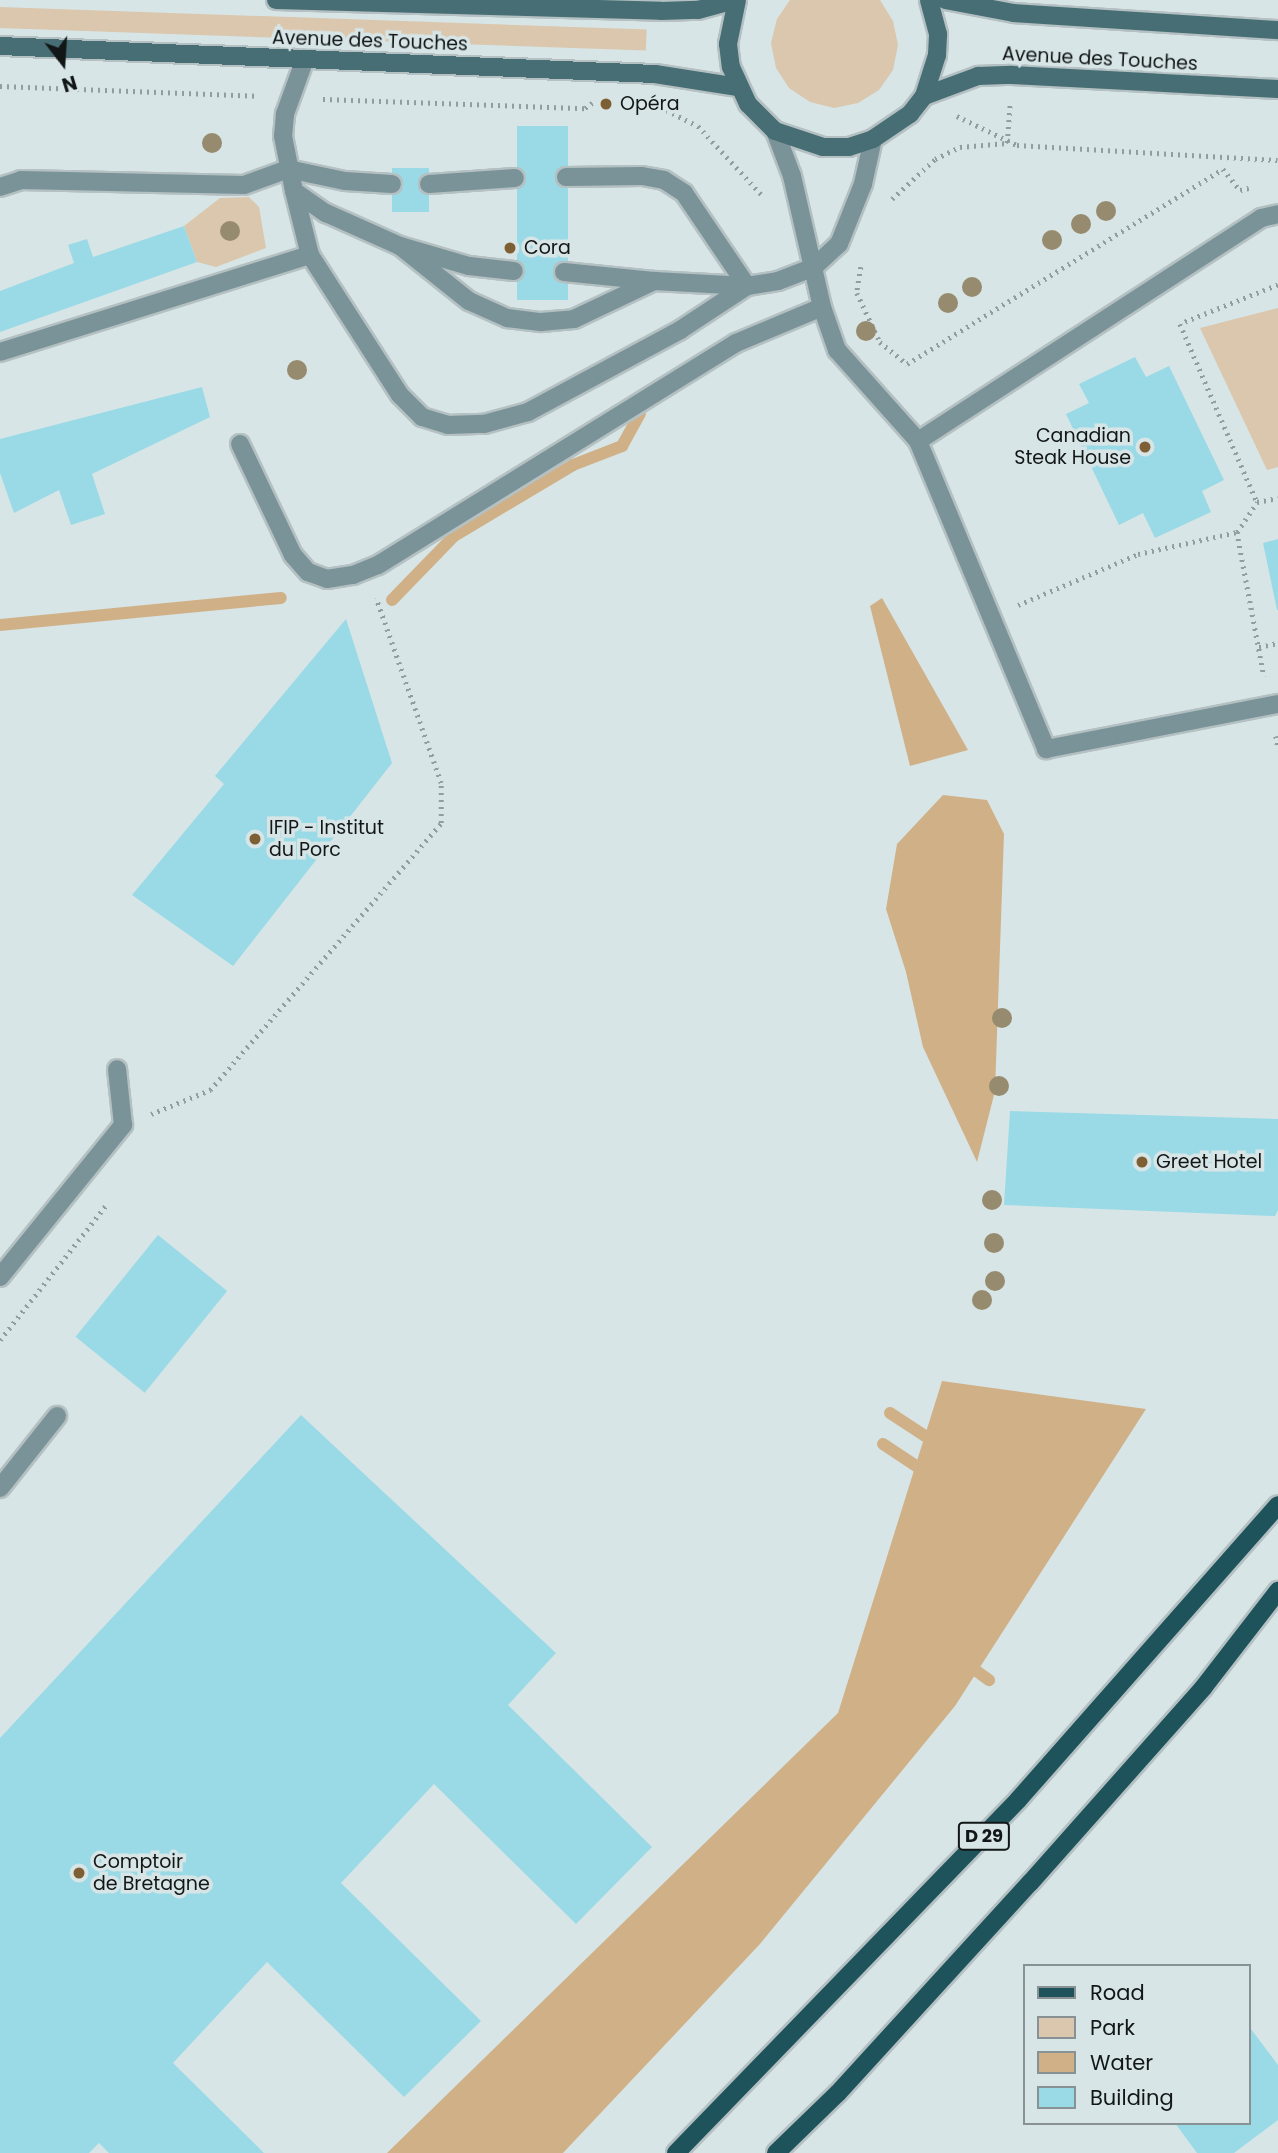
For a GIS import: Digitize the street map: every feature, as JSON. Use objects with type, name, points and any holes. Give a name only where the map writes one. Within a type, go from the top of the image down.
[{"type":"main road","name":"D 29","points":[[676,2153],[1018,1800],[1278,1505]]},
{"type":"main road","points":[[776,2153],[838,2093],[1030,1883],[1203,1688],[1278,1591]]},
{"type":"street","name":"Avenue des Touches","points":[[276,0],[661,11],[698,10],[737,0]]},
{"type":"street","points":[[737,0],[728,44],[738,88],[748,104],[775,131],[824,147],[849,147],[893,129],[923,96],[937,55],[938,34],[929,0]]},
{"type":"street","name":"Avenue des Touches","points":[[945,0],[1014,13],[1278,30]]},
{"type":"street","name":"Avenue des Touches","points":[[0,46],[655,74],[738,88]]},
{"type":"street","name":"Avenue des Touches","points":[[923,96],[978,76],[1012,75],[1278,89]]},
{"type":"lane","points":[[305,60],[285,114],[288,169],[310,255],[400,395],[422,417],[449,425],[484,424],[528,412],[680,330],[747,286],[814,267],[839,244],[848,224],[873,139]]},
{"type":"lane","points":[[775,131],[792,176],[821,307],[837,351],[918,441],[1046,749],[1273,705]]},
{"type":"lane","points":[[0,187],[21,180],[244,185],[288,169],[345,181],[392,184]]},
{"type":"lane","points":[[566,177],[642,176],[664,180],[684,193],[747,286]]},
{"type":"lane","points":[[429,184],[515,178]]},
{"type":"lane","points":[[294,191],[326,213],[400,246],[469,266],[514,271]]},
{"type":"lane","points":[[918,441],[1261,218],[1278,214]]},
{"type":"lane","points":[[400,246],[458,294],[507,318],[541,322],[574,319],[654,281]]},
{"type":"lane","points":[[0,352],[310,255]]},
{"type":"lane","points":[[564,272],[654,281],[747,286]]},
{"type":"lane","points":[[240,444],[293,555],[309,572],[327,579],[367,570],[736,343],[821,307]]},
{"type":"lane","points":[[0,1277],[122,1125],[117,1069]]},
{"type":"lane","points":[[0,1488],[57,1416]]},
{"type":"path","points":[[923,96],[1017,145],[1278,160]]},
{"type":"path","points":[[864,252],[857,293],[880,342],[907,364],[1223,169],[1240,190],[1252,187]]},
{"type":"path","points":[[1257,502],[1180,324],[1278,285]]},
{"type":"path","points":[[991,617],[1138,554],[1237,532],[1257,502],[1278,498]]},
{"type":"path","points":[[1237,532],[1273,705],[1278,747]]},
{"type":"path","points":[[122,1125],[210,1090],[441,823],[441,783],[367,570]]},
{"type":"path","points":[[1259,647],[1278,643]]},
{"type":"path","points":[[0,1340],[108,1203]]},
{"type":"green space","points":[[790,0],[880,0],[893,21],[898,45],[893,70],[879,90],[858,103],[834,108],[810,102],[789,88],[776,68],[771,43],[777,19]]},
{"type":"green space","points":[[0,7],[647,30],[646,51],[0,28]]},
{"type":"green space","points":[[249,197],[259,207],[266,248],[216,267],[197,262],[184,226],[220,198]]},
{"type":"green space","points":[[1278,308],[1278,467],[1267,470],[1200,328]]},
{"type":"water","points":[[882,598],[968,750],[910,766],[870,606]]},
{"type":"water","points":[[943,795],[987,800],[1004,834],[995,1091],[977,1162],[923,1047],[906,972],[886,909],[897,844]]},
{"type":"water","points":[[942,1381],[1146,1409],[955,1706],[760,1944],[563,2153],[387,2153],[838,1713]]},
{"type":"building","points":[[517,126],[568,126],[568,300],[517,300]]},
{"type":"building","points":[[392,168],[429,168],[429,212],[392,212]]},
{"type":"building","points":[[184,226],[197,262],[0,332],[0,291],[74,263],[68,245],[87,239],[93,257]]},
{"type":"building","name":"Canadian Steak House","points":[[1135,357],[1146,377],[1169,366],[1224,480],[1202,491],[1211,512],[1155,538],[1143,513],[1119,525],[1066,414],[1089,403],[1079,384]]},
{"type":"building","points":[[202,387],[210,417],[92,474],[105,514],[71,525],[59,490],[14,513],[0,473],[0,439]]},
{"type":"building","points":[[1278,539],[1278,610],[1277,610],[1263,543]]},
{"type":"building","name":"IFIP - Institut du Porc","points":[[346,619],[392,763],[233,966],[132,895],[224,784],[215,776]]},
{"type":"building","name":"Greet Hotel","points":[[1010,1111],[1278,1119],[1278,1210],[1275,1216],[1004,1205]]},
{"type":"building","points":[[158,1235],[227,1291],[145,1393],[76,1337]]},
{"type":"building","points":[[301,1415],[556,1653],[508,1705],[652,1847],[576,1924],[434,1784],[341,1883],[481,2021],[404,2097],[267,1962],[173,2063],[264,2153],[109,2153],[99,2143],[89,2153],[0,2153],[0,1738]]},
{"type":"building","points":[[1250,2028],[1278,2065],[1278,2120],[1234,2153],[1197,2153],[1176,2125],[1250,2125]]},
{"type":"waterway","points":[[392,600],[454,536],[573,465],[622,446],[640,414]]},
{"type":"waterway","points":[[0,625],[281,598]]},
{"type":"waterway","points":[[890,1413],[925,1436]]},
{"type":"waterway","points":[[883,1444],[919,1468]]},
{"type":"waterway","points":[[964,1662],[989,1680]]},
{"type":"place","name":"Opéra","points":[[606,104]]},
{"type":"place","name":"Cora","points":[[510,248]]},
{"type":"place","name":"Canadian Steak House","points":[[1145,447]]},
{"type":"place","name":"IFIP - Institut du Porc","points":[[255,839]]},
{"type":"place","name":"Greet Hotel","points":[[1142,1162]]},
{"type":"place","name":"Comptoir de Bretagne","points":[[79,1873]]}]
